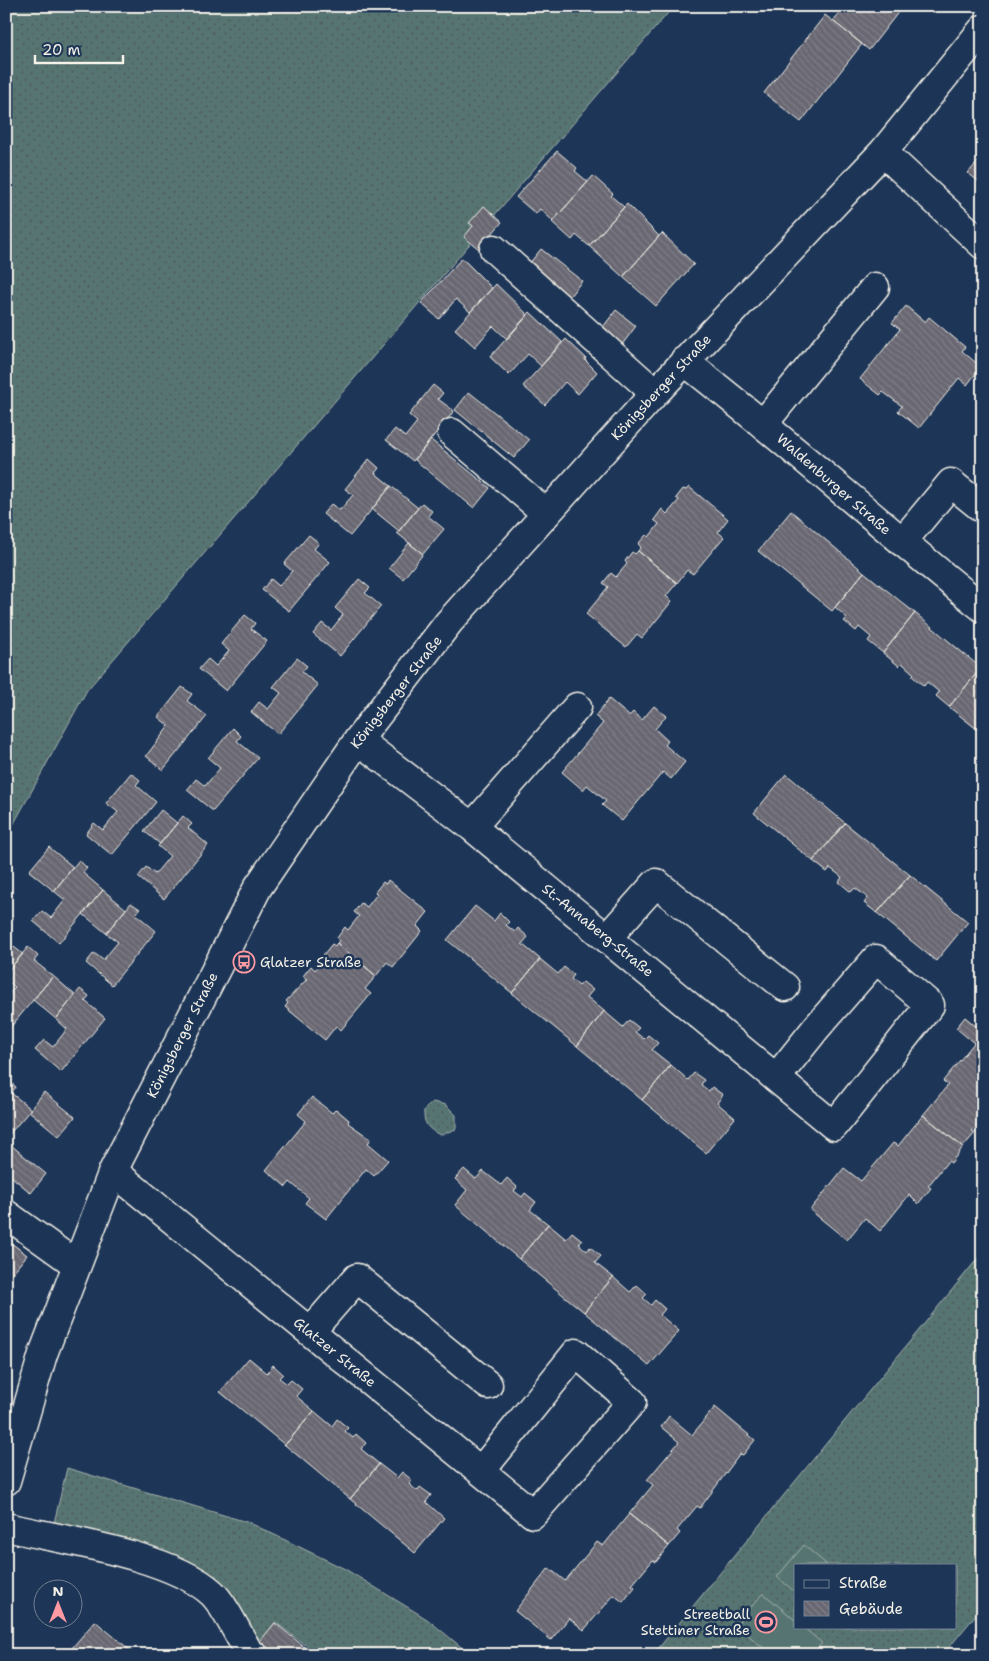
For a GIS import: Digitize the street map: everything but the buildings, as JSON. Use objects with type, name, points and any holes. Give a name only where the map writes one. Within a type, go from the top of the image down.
[{"type":"street","name":"Königsberger Straße","points":[[6,1481],[43,1354],[113,1171],[258,887],[358,740],[449,622],[654,393],[883,152],[983,29]]},
{"type":"street","points":[[883,152],[983,245]]},
{"type":"street","points":[[494,249],[654,393]]},
{"type":"street","points":[[764,422],[875,287]]},
{"type":"street","name":"Waldenburger Straße","points":[[684,361],[764,422],[902,542],[983,608]]},
{"type":"street","points":[[452,433],[546,513]]},
{"type":"street","points":[[902,542],[951,483],[983,509]]},
{"type":"street","points":[[472,827],[577,707]]},
{"type":"street","name":"St.-Annaberg-Straße","points":[[358,740],[472,827],[834,1126],[930,1005],[876,960],[816,1027],[777,1077]]},
{"type":"street","points":[[607,938],[656,883],[785,987]]},
{"type":"street","name":"Glatzer Straße","points":[[113,1171],[192,1233],[310,1332],[481,1471],[534,1514],[632,1402],[576,1353],[481,1471]]},
{"type":"street","points":[[6,1214],[77,1265]]},
{"type":"street","points":[[310,1332],[357,1278],[488,1385]]},
{"type":"street","points":[[6,1527],[154,1562],[188,1576],[213,1594],[248,1651],[253,1655]]},
{"type":"green space","points":[[14,6],[674,6],[87,690],[6,838],[6,40]]},
{"type":"green space","points":[[433,1102],[446,1105],[456,1115],[456,1129],[440,1135],[427,1126],[424,1119],[424,1110]]},
{"type":"green space","points":[[983,1252],[983,1606],[943,1655],[653,1655]]},
{"type":"green space","points":[[67,1468],[250,1523],[345,1569],[427,1619],[471,1655],[318,1655],[275,1622],[262,1641],[239,1619],[216,1576],[54,1523]]},
{"type":"green space","name":"Streetball Stettiner Straße","points":[[804,1545],[826,1564],[794,1564],[794,1591],[777,1577]]},
{"type":"green space","name":"Streetball Stettiner Straße","points":[[763,1593],[794,1619],[794,1628],[804,1628],[822,1643],[812,1655],[772,1655],[736,1625]]},
{"type":"place","name":"Glatzer Straße","points":[[244,962]]},
{"type":"place","name":"Streetball Stettiner Straße","points":[[766,1622]]}]
